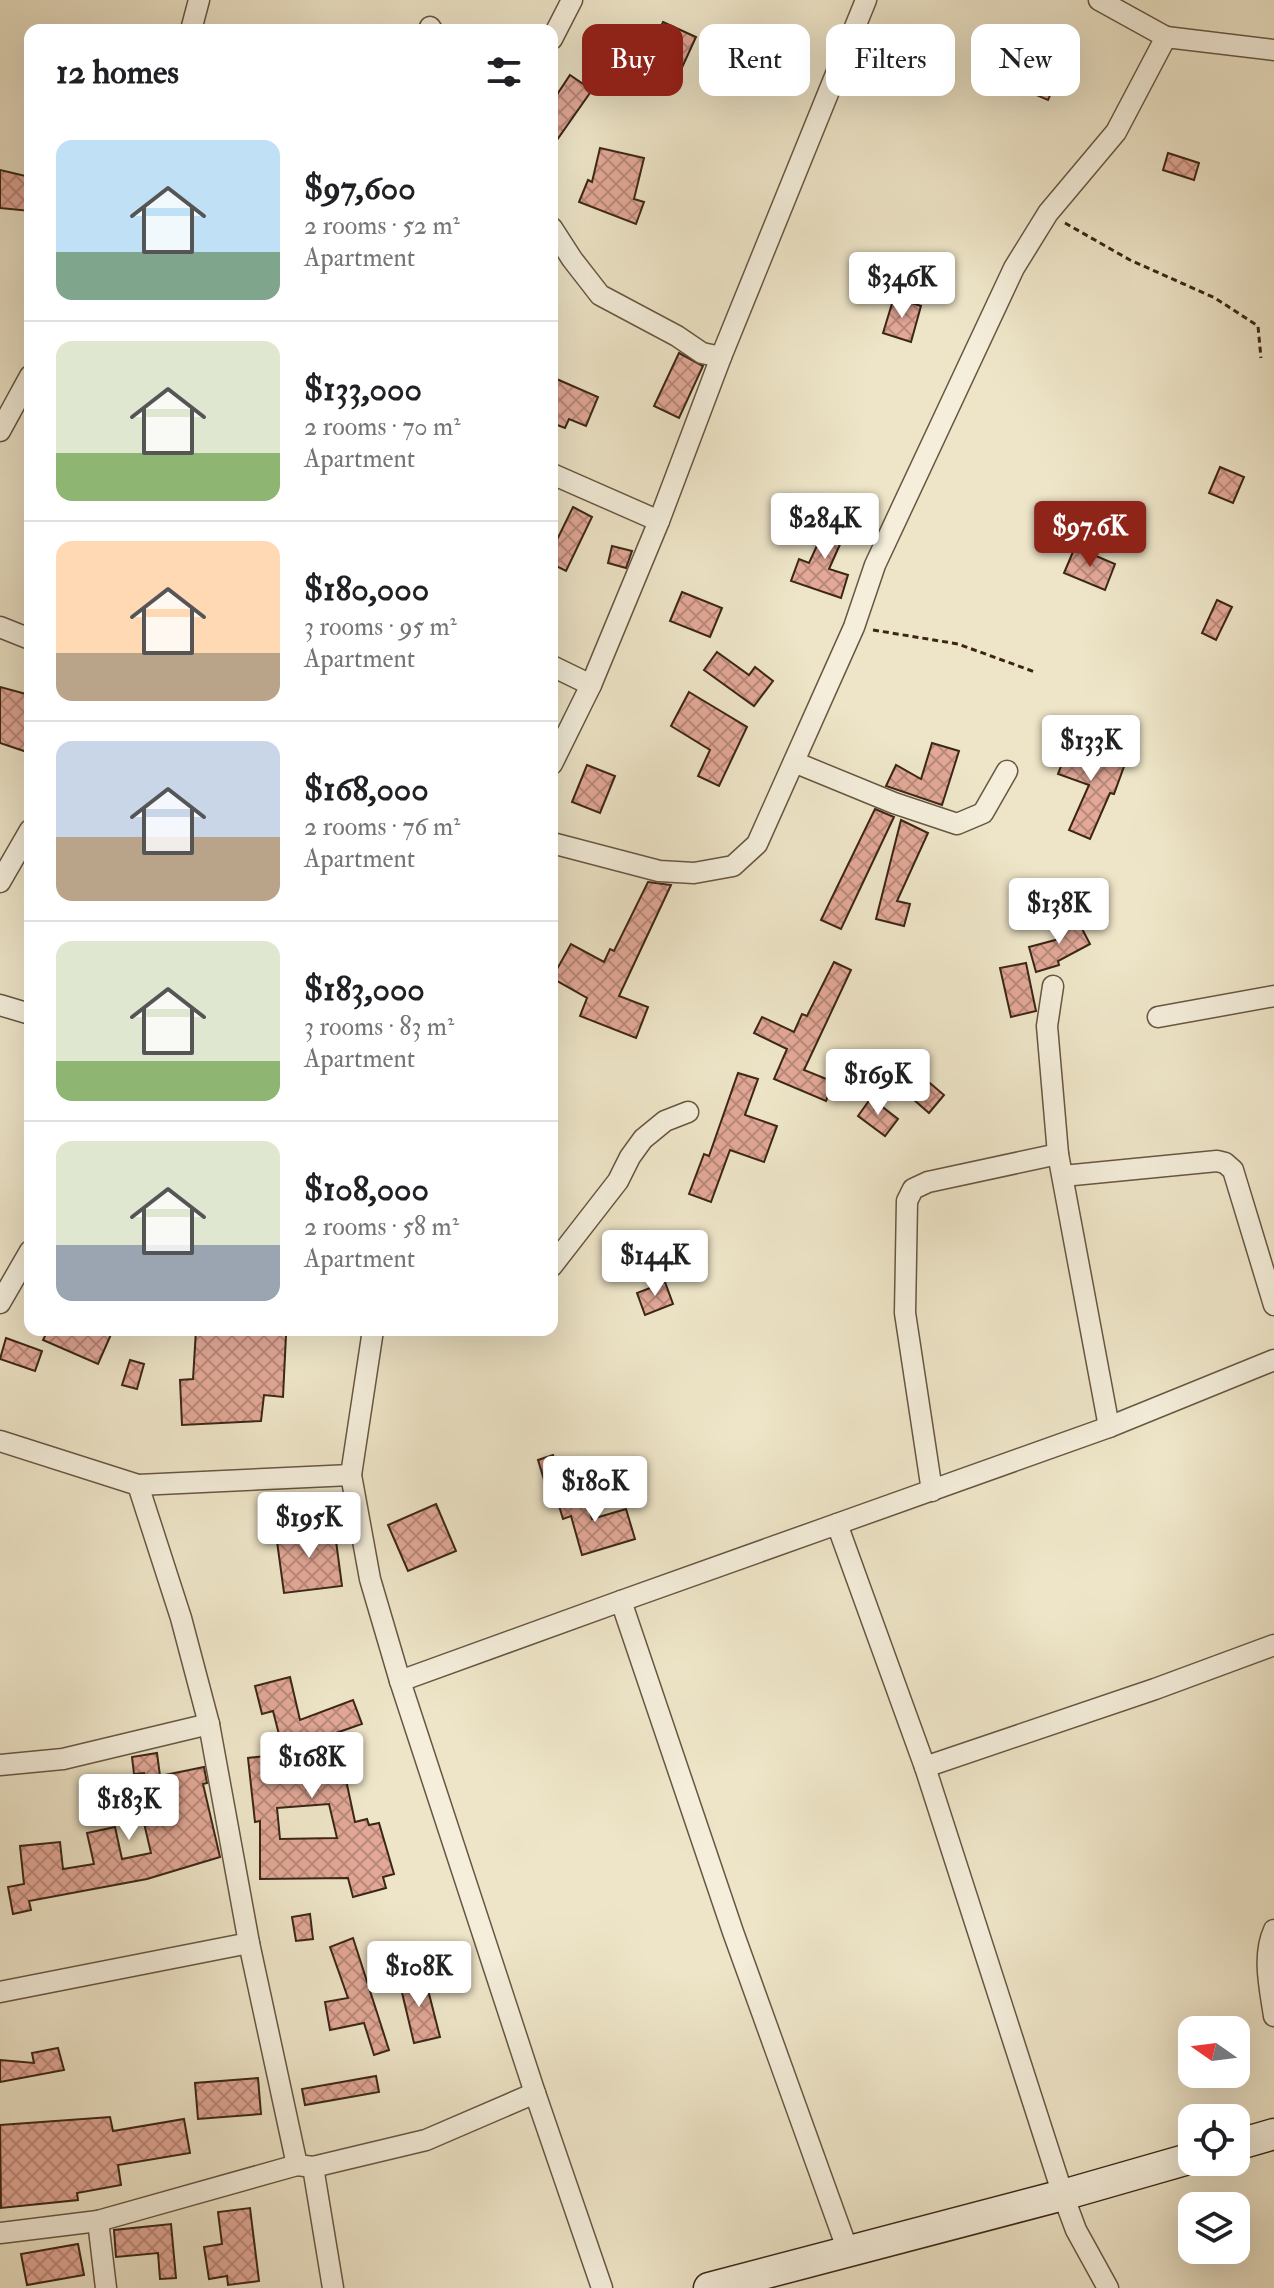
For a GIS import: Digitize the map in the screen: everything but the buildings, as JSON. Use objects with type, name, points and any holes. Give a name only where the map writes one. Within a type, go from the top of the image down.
[{"type":"street","points":[[193,24],[199,0]]},
{"type":"street","points":[[558,27],[572,0]]},
{"type":"street","points":[[558,752],[591,685],[659,521],[721,357],[866,0]]},
{"type":"street","points":[[1099,0],[1166,37],[1274,50]]},
{"type":"street","points":[[558,845],[659,871],[694,873],[733,866],[757,844],[854,627],[875,565],[1014,268],[1048,213],[1116,132],[1166,37]]},
{"type":"street","points":[[558,237],[600,295],[677,336],[702,353],[721,357]]},
{"type":"street","points":[[0,431],[24,387]]},
{"type":"street","points":[[558,477],[659,521]]},
{"type":"street","points":[[0,627],[24,637]]},
{"type":"street","points":[[558,669],[591,685]]},
{"type":"street","points":[[794,762],[894,803],[957,824],[983,813],[1007,771]]},
{"type":"street","points":[[0,882],[24,840]]},
{"type":"street","points":[[1053,986],[1047,1026],[1058,1154],[1109,1427]]},
{"type":"street","points":[[1158,1017],[1274,996]]},
{"type":"street","points":[[0,1005],[24,1012]]},
{"type":"street","points":[[558,1258],[618,1181],[643,1139],[665,1121],[688,1112]]},
{"type":"street","points":[[932,1491],[905,1313],[907,1201],[913,1189],[928,1182],[1058,1154]]},
{"type":"street","points":[[1063,1176],[1217,1161],[1225,1163],[1233,1170],[1274,1305]]},
{"type":"street","points":[[0,1303],[24,1261]]},
{"type":"street","points":[[372,1336],[351,1475],[370,1579],[400,1681],[602,2288]]},
{"type":"street","points":[[400,1681],[1109,1427],[1274,1360]]},
{"type":"street","points":[[0,1441],[138,1485],[351,1475]]},
{"type":"street","points":[[138,1485],[181,1618],[209,1724],[249,1943],[333,2288]]},
{"type":"street","points":[[837,1524],[925,1767],[1063,2195],[1076,2230],[1108,2288]]},
{"type":"street","points":[[621,1601],[733,1932],[848,2251]]},
{"type":"street","points":[[925,1767],[1274,1645]]},
{"type":"street","points":[[0,1765],[63,1759],[209,1724]]},
{"type":"street","points":[[1274,1930],[1269,1941],[1268,1977],[1274,2016]]},
{"type":"street","points":[[0,1992],[249,1943]]},
{"type":"street","points":[[0,2233],[98,2221],[305,2166],[426,2140],[535,2093]]},
{"type":"street","points":[[1250,2141],[1274,2134]]},
{"type":"street","points":[[709,2288],[1178,2162]]},
{"type":"street","points":[[98,2221],[106,2288]]},
{"type":"path","points":[[1048,213],[1130,260],[1215,298],[1258,326],[1261,358]]},
{"type":"path","points":[[854,627],[958,644],[1035,672]]}]
